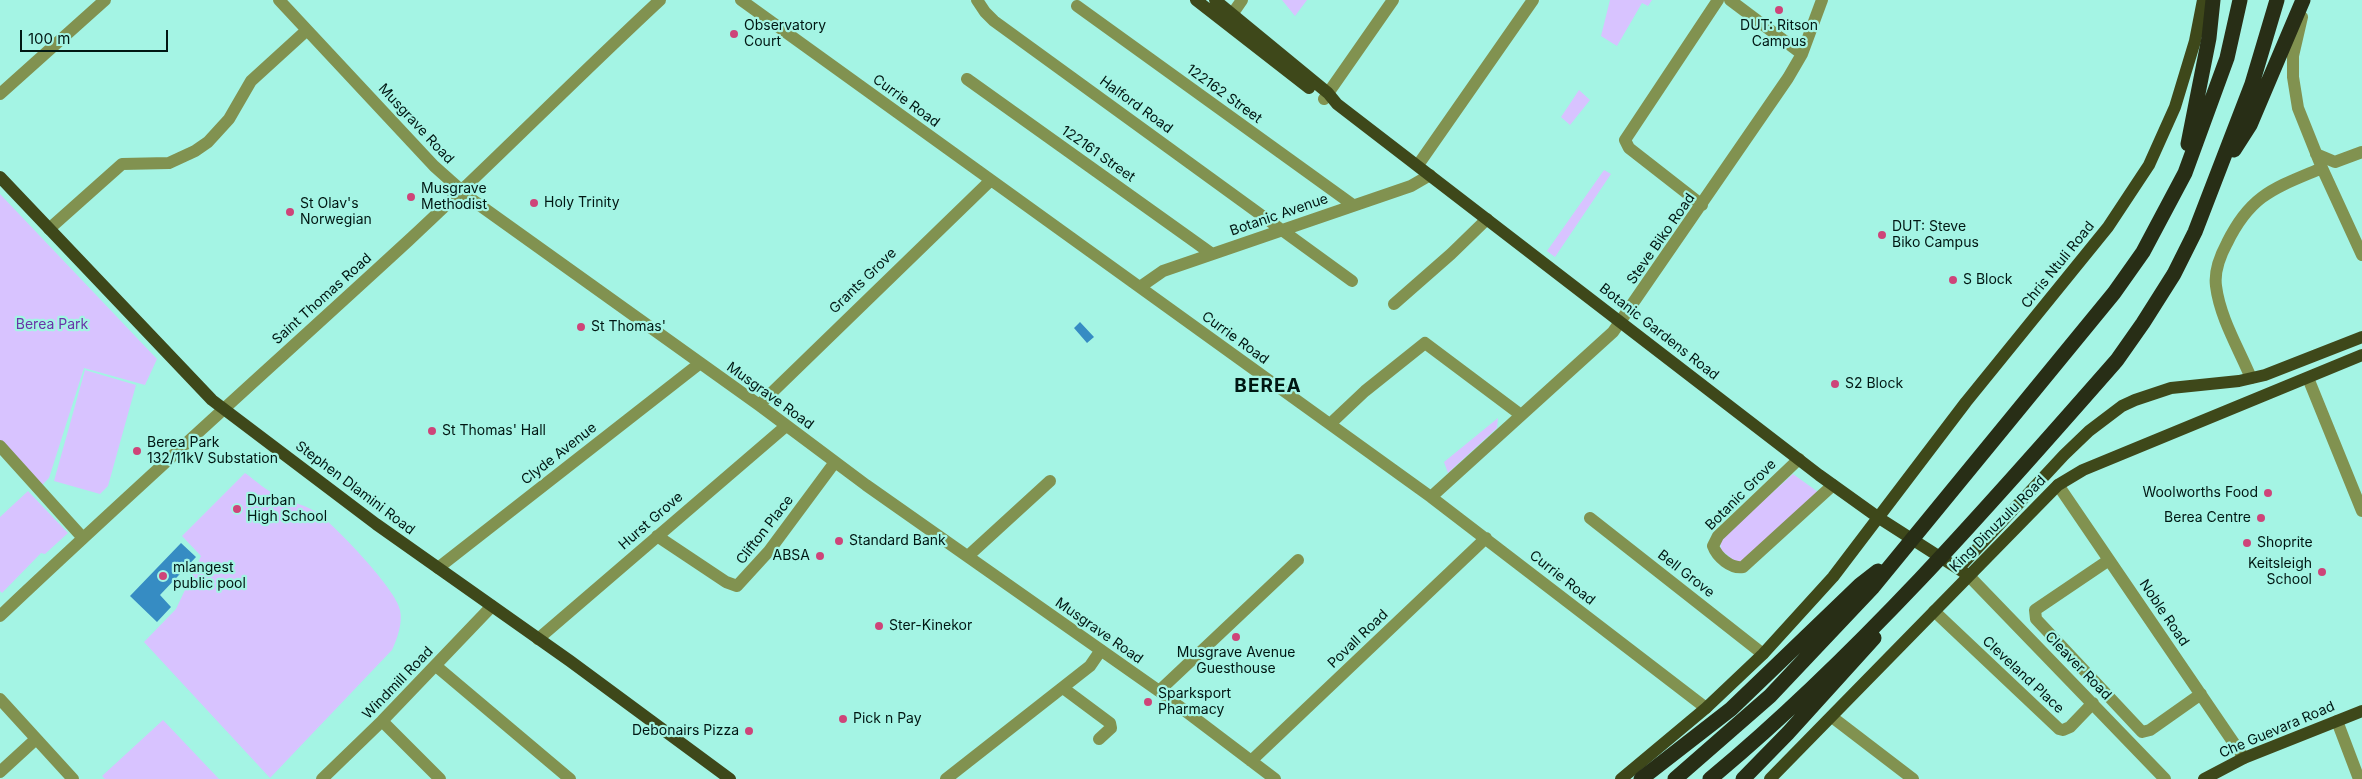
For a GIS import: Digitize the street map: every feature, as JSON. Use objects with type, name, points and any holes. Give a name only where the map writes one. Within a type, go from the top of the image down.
[{"type":"highway","points":[[2185,173],[2188,142],[2209,38],[2213,0]]},
{"type":"highway","points":[[1675,779],[1770,696],[1896,561],[2114,293],[2143,252],[2185,173],[2226,58],[2240,0]]},
{"type":"highway","points":[[1710,779],[1755,742],[1806,694],[1925,572],[2117,360],[2174,274],[2195,232],[2223,164],[2261,57],[2277,0]]},
{"type":"highway","points":[[2261,57],[2288,0]]},
{"type":"highway","points":[[2223,164],[2250,126],[2303,0]]},
{"type":"highway","points":[[1641,779],[1731,709],[1860,585],[1896,561]]},
{"type":"highway","points":[[1743,779],[1788,733],[1904,605],[1925,572]]},
{"type":"main road","name":"Botanic Gardens Road","points":[[1196,0],[1337,104],[1833,485],[1879,518],[1960,569]]},
{"type":"main road","name":"Botanic Gardens Road","points":[[1215,0],[1326,96]]},
{"type":"main road","name":"Chris Ntuli Road","points":[[1879,518],[1966,402],[2108,228],[2149,165],[2185,76],[2203,0]]},
{"type":"main road","name":"Stephen Dlamini Road","points":[[0,177],[185,374],[222,408],[438,568],[730,779]]},
{"type":"main road","name":"King Dinuzulu Road","points":[[1770,779],[1832,718],[1934,611],[1960,569],[2064,455],[2089,431],[2122,406],[2170,388],[2251,378],[2304,361],[2362,337]]},
{"type":"main road","name":"King Dinuzulu Road","points":[[1960,569],[2058,485],[2083,470],[2362,355]]},
{"type":"main road","points":[[1621,779],[1706,708],[1763,654],[1833,577],[1879,518]]},
{"type":"main road","name":"Che Guevara Road","points":[[2204,779],[2244,758],[2362,711]]},
{"type":"street","points":[[0,94],[105,0]]},
{"type":"street","name":"Musgrave Road","points":[[278,0],[434,166],[460,190],[699,364],[759,405],[835,462],[1159,691],[1275,779]]},
{"type":"street","name":"Saint Thomas Road","points":[[0,616],[222,408],[410,240],[566,87],[660,0]]},
{"type":"street","name":"Currie Road","points":[[741,0],[1431,497],[1706,708]]},
{"type":"street","name":"Halford Road","points":[[977,0],[994,21],[1352,281]]},
{"type":"street","points":[[1233,14],[1242,0]]},
{"type":"street","points":[[1326,96],[1393,0]]},
{"type":"street","points":[[1418,166],[1533,0]]},
{"type":"street","points":[[1702,205],[1629,148],[1625,142],[1628,133],[1718,0]]},
{"type":"street","points":[[1730,0],[1802,54]]},
{"type":"street","name":"Steve Biko Road","points":[[1431,497],[1613,332],[1621,322],[1780,91],[1802,54],[1822,0]]},
{"type":"street","points":[[2308,0],[2296,40],[2293,77],[2298,108],[2322,168],[2362,255]]},
{"type":"street","name":"122162 Street","points":[[1078,6],[1352,205]]},
{"type":"street","points":[[49,229],[122,164],[169,163],[195,151],[208,142],[229,119],[251,81],[307,30]]},
{"type":"street","name":"122161 Street","points":[[967,79],[1212,254]]},
{"type":"street","points":[[2316,154],[2335,162],[2362,152]]},
{"type":"street","points":[[2330,186],[2335,162]]},
{"type":"street","points":[[2251,378],[2220,304],[2216,285],[2219,260],[2238,221],[2250,206],[2274,189],[2322,168]]},
{"type":"street","name":"Botanic Avenue","points":[[1140,287],[1163,271],[1411,186],[1430,175]]},
{"type":"street","name":"Grants Grove","points":[[759,405],[990,180]]},
{"type":"street","points":[[1394,304],[1451,254],[1487,219]]},
{"type":"street","points":[[1330,424],[1365,391],[1426,343],[1522,414]]},
{"type":"street","name":"Clyde Avenue","points":[[438,568],[699,364]]},
{"type":"street","points":[[2308,378],[2362,512]]},
{"type":"street","name":"Hurst Grove","points":[[538,639],[786,426]]},
{"type":"street","points":[[0,446],[83,538]]},
{"type":"street","name":"Botanic Grove","points":[[1799,459],[1718,536],[1713,546],[1717,555],[1733,566],[1743,567],[1833,485]]},
{"type":"street","name":"Clifton Place","points":[[657,536],[726,582],[737,586],[769,551],[835,462]]},
{"type":"street","points":[[968,556],[1050,481]]},
{"type":"street","name":"Noble Road","points":[[2058,485],[2244,758]]},
{"type":"street","name":"Bell Grove","points":[[1590,518],[1763,654]]},
{"type":"street","name":"Povall Road","points":[[1251,761],[1486,538]]},
{"type":"street","points":[[1159,691],[1298,560]]},
{"type":"street","points":[[2110,560],[2035,610],[2036,619],[2142,732],[2150,730],[2201,694]]},
{"type":"street","name":"Cleaver Road","points":[[1960,569],[2093,703],[2165,779]]},
{"type":"street","name":"Windmill Road","points":[[322,779],[382,721],[492,606]]},
{"type":"street","name":"Cleveland Place","points":[[1934,611],[2059,729],[2070,728],[2093,703]]},
{"type":"street","points":[[946,779],[1090,666],[1101,650]]},
{"type":"street","points":[[436,666],[570,779]]},
{"type":"street","points":[[1063,688],[1110,723],[1110,728],[1099,739]]},
{"type":"street","points":[[0,699],[73,779]]},
{"type":"street","points":[[1832,718],[1914,779]]},
{"type":"street","points":[[382,721],[440,779]]},
{"type":"street","points":[[2337,721],[2359,779]]},
{"type":"street","points":[[0,772],[36,738]]},
{"type":"green space","points":[[1282,0],[1307,0],[1295,16]]},
{"type":"green space","points":[[1610,0],[1652,0],[1648,6],[1642,3],[1617,46],[1601,36]]},
{"type":"green space","points":[[1579,90],[1590,100],[1570,125],[1561,117]]},
{"type":"green space","points":[[1604,170],[1611,174],[1555,257],[1547,251]]},
{"type":"green space","name":"Berea Park","points":[[0,194],[157,359],[145,385],[84,368],[49,478],[42,485],[0,440]]},
{"type":"green space","points":[[85,370],[136,385],[108,486],[100,494],[54,481]]},
{"type":"green space","points":[[1498,418],[1497,428],[1448,473],[1444,462]]},
{"type":"green space","points":[[245,473],[271,492],[310,508],[327,521],[377,574],[396,600],[401,615],[399,631],[392,650],[270,778],[144,642],[176,609],[201,556],[182,536]]},
{"type":"green space","points":[[1793,474],[1818,492],[1743,562],[1736,562],[1721,550],[1720,539]]},
{"type":"green space","points":[[28,491],[68,533],[45,554],[41,553],[2,593],[0,591],[0,517]]},
{"type":"green space","points":[[163,720],[219,779],[105,779],[102,776]]},
{"type":"water","points":[[1080,322],[1094,337],[1087,343],[1074,328]]},
{"type":"water","name":"mlangest public pool","points":[[181,543],[196,557],[160,595],[171,607],[157,622],[130,596]]},
{"type":"place","name":"DUT: Ritson Campus","points":[[1779,10]]},
{"type":"place","name":"Observatory Court","points":[[734,34]]},
{"type":"place","name":"Musgrave Methodist","points":[[411,197]]},
{"type":"place","name":"Holy Trinity","points":[[534,203]]},
{"type":"place","name":"St Olav's Norwegian","points":[[290,212]]},
{"type":"place","name":"DUT: Steve Biko Campus","points":[[1882,235]]},
{"type":"place","name":"S Block","points":[[1953,280]]},
{"type":"place","name":"St Thomas'","points":[[581,327]]},
{"type":"place","name":"S2 Block","points":[[1835,384]]},
{"type":"place","name":"St Thomas' Hall","points":[[432,431]]},
{"type":"place","name":"Berea Park 132/11kV Substation","points":[[137,451]]},
{"type":"place","name":"Woolworths Food","points":[[2268,493]]},
{"type":"place","name":"Durban High School","points":[[237,509]]},
{"type":"place","name":"Berea Centre","points":[[2261,518]]},
{"type":"place","name":"Standard Bank","points":[[839,541]]},
{"type":"place","name":"Shoprite","points":[[2247,543]]},
{"type":"place","name":"ABSA","points":[[820,556]]},
{"type":"place","name":"Keitsleigh School","points":[[2322,572]]},
{"type":"place","name":"mlangest public pool","points":[[163,576]]},
{"type":"place","name":"Ster-Kinekor","points":[[879,626]]},
{"type":"place","name":"Musgrave Avenue Guesthouse","points":[[1236,637]]},
{"type":"place","name":"Sparksport Pharmacy","points":[[1148,702]]},
{"type":"place","name":"Pick n Pay","points":[[843,719]]},
{"type":"place","name":"Debonairs Pizza","points":[[749,731]]},
{"type":"district","name":"BEREA","points":[[1268,386]]}]
